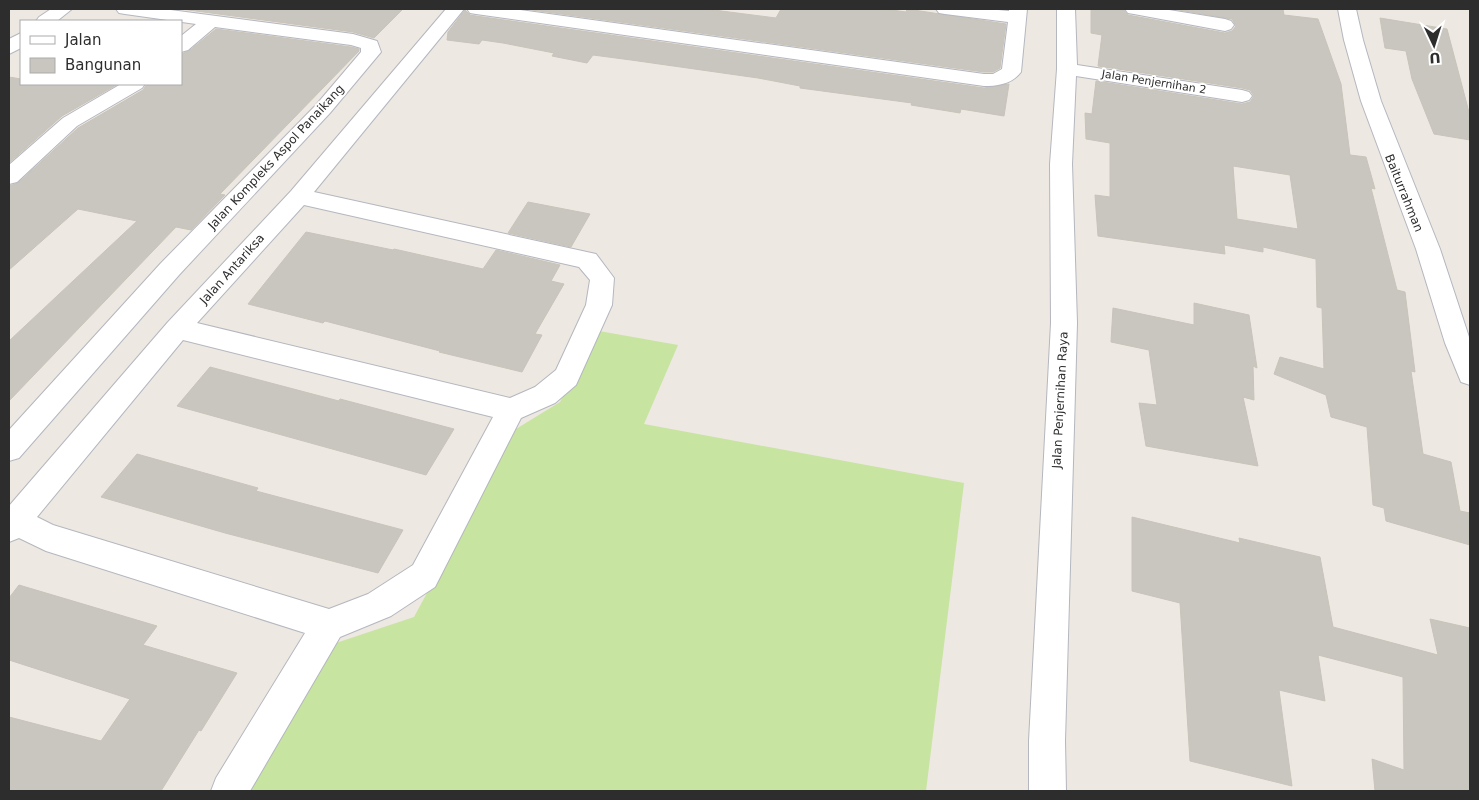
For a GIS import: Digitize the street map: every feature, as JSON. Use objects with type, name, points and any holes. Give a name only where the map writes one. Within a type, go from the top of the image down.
[{"type":"street","points":[[46,20],[63,9]]},
{"type":"street","name":"Jalan Kompleks Aspol Panaikang","points":[[9,449],[170,269],[323,109],[371,52],[370,44],[354,40],[125,9]]},
{"type":"street","name":"Jalan Antariksa","points":[[12,525],[177,329],[299,196],[455,9]]},
{"type":"street","points":[[476,9],[997,80],[1011,72],[1018,14],[945,9]]},
{"type":"street","name":"Jalan Penjernihan Raya","points":[[1047,791],[1048,702],[1064,323],[1061,164],[1067,69],[1066,9]]},
{"type":"street","points":[[1134,9],[1225,25]]},
{"type":"street","name":"Baiturrahman","points":[[1347,9],[1351,36],[1389,155],[1428,250],[1459,347],[1470,374]]},
{"type":"street","points":[[182,45],[212,20]]},
{"type":"street","points":[[9,48],[20,40]]},
{"type":"street","name":"Jalan Penjernihan 2","points":[[1067,69],[1242,96]]},
{"type":"street","points":[[9,177],[70,122],[133,85]]},
{"type":"street","points":[[177,329],[217,337],[511,410],[545,395],[566,377],[599,305],[602,278],[587,260],[337,206],[299,196]]},
{"type":"street","points":[[12,525],[329,625],[356,617],[401,595],[424,576],[511,410]]},
{"type":"street","points":[[229,791],[329,625]]},
{"type":"green space","points":[[599,331],[678,345],[644,424],[964,483],[926,791],[238,791],[327,646],[414,617],[516,429],[560,402]]},
{"type":"building","points":[[181,9],[403,9],[374,38],[353,32]]},
{"type":"building","points":[[525,9],[706,9],[776,18],[781,9],[885,9],[906,12],[907,9],[1006,24],[1000,68],[993,72],[984,72]]},
{"type":"building","points":[[1091,9],[1123,9],[1128,15],[1225,33],[1232,31],[1236,26],[1232,19],[1173,9],[1283,9],[1284,15],[1318,19],[1341,84],[1350,155],[1366,157],[1375,189],[1371,188],[1397,290],[1405,292],[1415,372],[1411,371],[1423,454],[1451,462],[1460,511],[1470,513],[1470,545],[1386,521],[1384,508],[1373,505],[1367,427],[1331,417],[1326,395],[1274,374],[1280,357],[1324,369],[1322,308],[1317,307],[1316,259],[1263,247],[1263,252],[1224,245],[1225,254],[1098,236],[1095,195],[1110,197],[1110,143],[1086,139],[1085,113],[1092,114],[1096,81],[1242,104],[1250,102],[1254,96],[1250,90],[1242,88],[1098,66],[1102,35],[1091,33]],"holes":[[[1233,166],[1290,175],[1298,229],[1237,219]]]},
{"type":"building","points":[[465,10],[470,15],[476,16],[984,88],[1009,84],[1004,116],[961,109],[960,113],[911,105],[912,103],[800,88],[800,86],[758,78],[631,60],[593,55],[587,63],[552,56],[554,53],[503,43],[482,40],[479,44],[447,40],[448,32]]},
{"type":"building","points":[[1380,18],[1447,29],[1470,116],[1470,140],[1434,134],[1412,79],[1406,51],[1385,48]]},
{"type":"building","points":[[216,29],[359,49],[220,194],[225,195],[191,230],[176,227],[9,401],[9,341],[137,221],[78,209],[9,270],[9,186],[18,183],[78,128],[143,90],[146,85],[182,85],[182,54],[189,51]]},
{"type":"building","points":[[9,77],[20,79],[20,85],[116,85],[62,116],[9,163]]},
{"type":"building","points":[[528,202],[590,214],[571,247],[508,233]]},
{"type":"building","points":[[306,232],[483,269],[496,250],[560,265],[551,281],[564,284],[535,334],[542,335],[522,372],[325,321],[323,323],[248,304]]},
{"type":"building","points":[[1194,303],[1249,315],[1257,368],[1253,366],[1254,400],[1243,397],[1258,466],[1146,446],[1139,403],[1157,405],[1149,350],[1111,342],[1113,308],[1194,325]]},
{"type":"building","points":[[210,367],[454,429],[426,475],[177,406]]},
{"type":"building","points":[[137,454],[258,488],[256,491],[403,530],[378,573],[225,533],[101,497]]},
{"type":"building","points":[[1132,517],[1240,543],[1239,538],[1320,557],[1333,627],[1438,655],[1430,619],[1470,628],[1470,791],[1375,791],[1372,759],[1404,770],[1403,677],[1318,655],[1325,701],[1279,690],[1292,786],[1190,761],[1180,603],[1132,591]]},
{"type":"building","points":[[19,585],[157,626],[143,645],[237,673],[161,791],[9,791],[9,717],[101,741],[130,699],[9,660],[9,598]]}]
